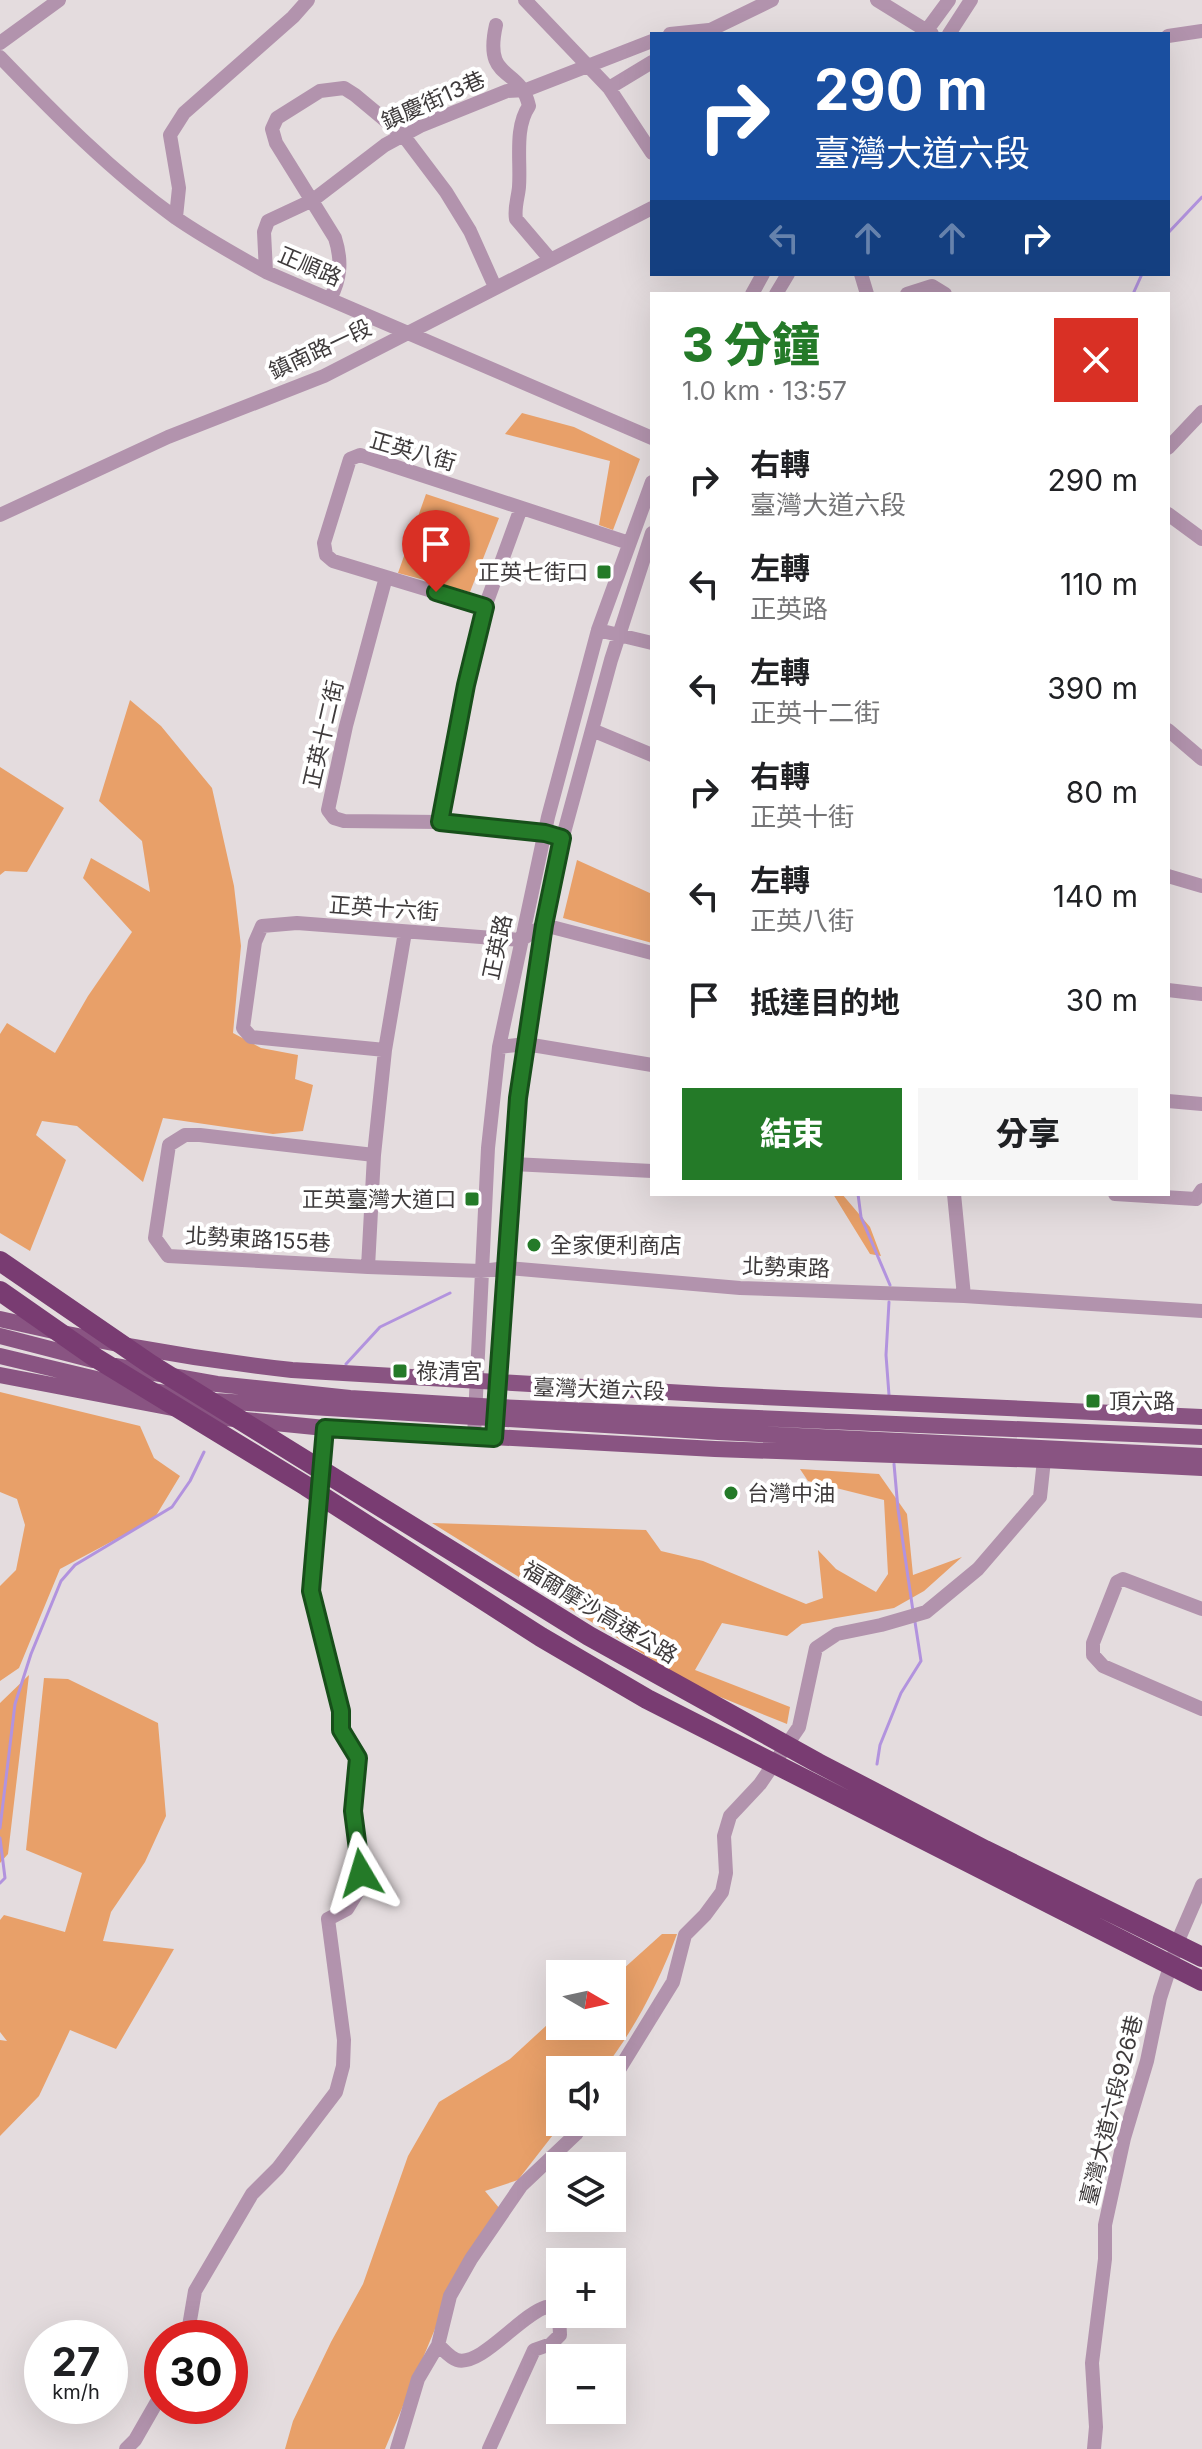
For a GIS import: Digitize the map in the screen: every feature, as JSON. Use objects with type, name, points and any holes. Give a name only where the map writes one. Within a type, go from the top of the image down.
[{"type":"highway","name":"福爾摩沙高速公路","points":[[0,1261],[150,1364],[589,1636],[860,1785],[1202,1957]]},
{"type":"highway","points":[[0,1291],[96,1358],[292,1477],[541,1637],[647,1699],[1202,1981]]},
{"type":"main road","name":"臺灣大道六段","points":[[0,1319],[88,1340],[221,1362],[306,1371],[720,1395],[1202,1417]]},
{"type":"main road","name":"臺灣大道六段","points":[[0,1336],[137,1371],[217,1384],[475,1412]]},
{"type":"main road","name":"臺灣大道六段","points":[[0,1356],[134,1388],[215,1401],[1202,1437]]},
{"type":"main road","points":[[0,1375],[225,1418],[325,1428],[715,1449],[1202,1468]]},
{"type":"main road","name":"臺灣大道六段","points":[[497,1413],[1202,1456]]},
{"type":"street","points":[[0,43],[59,0]]},
{"type":"street","points":[[176,217],[179,188],[170,135],[184,113],[293,17],[308,0]]},
{"type":"street","points":[[525,0],[609,88],[650,150]]},
{"type":"street","points":[[706,32],[772,0]]},
{"type":"street","points":[[877,0],[926,32]]},
{"type":"street","points":[[929,32],[949,0]]},
{"type":"street","points":[[950,32],[971,0]]},
{"type":"street","points":[[496,25],[491,49],[501,71],[526,90],[529,106],[523,115],[519,185],[514,211],[516,219],[550,259]]},
{"type":"street","points":[[1170,36],[1202,31]]},
{"type":"street","name":"鎮慶街13巷","points":[[266,272],[264,232],[268,221],[313,200],[385,145],[507,91],[526,90],[650,42]]},
{"type":"street","name":"正順路","points":[[0,57],[74,134],[176,217],[266,272],[650,437]]},
{"type":"street","points":[[609,88],[650,63]]},
{"type":"street","points":[[330,299],[340,272],[340,255],[335,238],[276,143],[272,129],[277,118],[320,91],[344,88],[403,135],[446,192],[470,231],[495,287]]},
{"type":"street","name":"鎮南路一段","points":[[0,515],[168,437],[324,376],[650,209]]},
{"type":"street","points":[[913,292],[932,286],[942,292]]},
{"type":"street","points":[[1170,446],[1202,412]]},
{"type":"street","name":"正英八街","points":[[485,607],[333,561],[326,555],[324,543],[350,459],[360,455],[629,543]]},
{"type":"street","name":"正英路","points":[[474,1437],[488,1148],[499,1047],[545,833],[598,630],[650,487]]},
{"type":"street","points":[[440,822],[466,685],[485,607],[521,508]]},
{"type":"street","points":[[1170,515],[1202,539]]},
{"type":"street","name":"正英路","points":[[494,1438],[513,1164],[526,1044],[544,925],[562,838],[592,730],[649,550]]},
{"type":"street","name":"正英十二街","points":[[386,577],[346,726],[328,810],[334,818],[344,821],[440,822],[545,833],[562,838]]},
{"type":"street","points":[[598,630],[650,642]]},
{"type":"street","points":[[592,730],[650,754]]},
{"type":"street","points":[[1170,732],[1202,759]]},
{"type":"street","points":[[1170,877],[1202,886]]},
{"type":"street","name":"正英十六街","points":[[385,1050],[251,1037],[243,1028],[255,942],[262,926],[275,923],[521,940]]},
{"type":"street","points":[[521,940],[544,925],[650,952]]},
{"type":"street","points":[[368,1267],[374,1155],[385,1050],[405,932]]},
{"type":"street","points":[[1170,990],[1202,994]]},
{"type":"street","points":[[499,1047],[526,1044],[650,1065]]},
{"type":"street","points":[[1170,1101],[1202,1104]]},
{"type":"street","name":"北勢東路155巷","points":[[368,1267],[168,1256],[155,1238],[169,1145],[185,1135],[374,1155]]},
{"type":"street","points":[[513,1164],[650,1171]]},
{"type":"street","points":[[1147,1196],[1196,1199],[1202,1190]]},
{"type":"street","points":[[954,1196],[964,1296]]},
{"type":"street","name":"北勢東路","points":[[368,1267],[481,1271],[507,1268],[740,1288],[964,1296],[1202,1311]]},
{"type":"street","points":[[190,2320],[195,2291],[252,2194],[278,2168],[336,2092],[343,2066],[344,2040],[328,1919],[347,1909],[360,1888],[353,1811],[358,1758],[341,1730],[341,1711],[311,1591],[325,1428]]},
{"type":"street","points":[[626,2058],[673,1982],[685,1935],[722,1892],[726,1873],[724,1836],[730,1816],[760,1784],[799,1727],[816,1648],[837,1634],[914,1616],[978,1569],[1040,1497],[1044,1460]]},
{"type":"street","points":[[1202,1609],[1123,1579],[1117,1582],[1093,1643],[1093,1655],[1103,1666],[1202,1709]]},
{"type":"street","name":"臺灣大道六段926巷","points":[[1094,2449],[1096,2427],[1092,2363],[1105,2259],[1105,2225],[1160,1998],[1180,1936],[1202,1885]]},
{"type":"street","points":[[397,2449],[418,2379],[438,2345],[450,2296],[471,2259],[521,2186],[574,2136]]},
{"type":"street","points":[[438,2345],[454,2359],[465,2361],[488,2351],[532,2311],[546,2307],[559,2314],[560,2335],[551,2344],[534,2350],[489,2449]]},
{"type":"street","points":[[126,2449],[144,2424]]},
{"type":"shaded area","points":[[522,413],[574,427],[640,459],[613,530],[599,525],[610,461],[505,434]]},
{"type":"shaded area","points":[[426,494],[499,518],[470,592],[398,573]]},
{"type":"shaded area","points":[[130,700],[161,726],[212,788],[234,886],[241,946],[233,1033],[261,1048],[298,1055],[295,1079],[313,1085],[303,1131],[273,1134],[163,1118],[143,1182],[77,1126],[42,1121],[36,1135],[66,1160],[30,1251],[0,1233],[0,1034],[7,1023],[55,1053],[88,996],[132,932],[83,878],[91,858],[150,892],[142,841],[99,801]]},
{"type":"shaded area","points":[[0,767],[64,808],[27,872],[5,871],[0,875]]},
{"type":"shaded area","points":[[577,860],[650,893],[650,942],[563,918]]},
{"type":"shaded area","points":[[834,1196],[844,1196],[870,1227],[881,1256],[870,1254]]},
{"type":"shaded area","points":[[0,1392],[140,1426],[154,1458],[180,1476],[154,1519],[60,1569],[19,1668],[0,1681],[0,1586],[16,1570],[25,1525],[17,1499],[0,1492]]},
{"type":"shaded area","points":[[800,1469],[879,1474],[907,1514],[913,1575],[962,1557],[924,1591],[894,1608],[802,1624],[787,1636],[722,1623],[695,1670],[790,1707],[787,1724],[698,1688],[432,1523],[646,1530],[661,1551],[703,1561],[806,1604],[823,1598],[818,1550],[836,1569],[876,1592],[888,1574],[884,1500],[808,1481]]},
{"type":"shaded area","points":[[29,1675],[8,1854],[0,1863],[0,1703]]},
{"type":"shaded area","points":[[44,1678],[68,1679],[158,1723],[166,1816],[145,1862],[111,1912],[103,1941],[174,1949],[116,2049],[70,2030],[39,2096],[0,2136],[0,2040],[7,2041],[0,2032],[0,1920],[4,1915],[65,1932],[82,1873],[26,1850]]},
{"type":"shaded area","points":[[662,1934],[677,1934],[645,2005],[626,2038],[626,1966]]},
{"type":"shaded area","points":[[546,2026],[546,2040],[625,2040],[614,2056],[546,2056],[546,2136],[552,2136],[518,2180],[485,2191],[500,2209],[455,2281],[385,2449],[285,2449],[293,2421],[363,2284],[408,2156],[439,2102],[510,2059]]},
{"type":"waterway","points":[[1170,231],[1202,197]]},
{"type":"waterway","points":[[1134,292],[1141,276]]},
{"type":"waterway","points":[[858,1196],[861,1217],[890,1285]]},
{"type":"waterway","points":[[346,1364],[380,1327],[450,1293]]},
{"type":"waterway","points":[[889,1302],[886,1355],[889,1395]]},
{"type":"waterway","points":[[0,1828],[15,1704],[31,1654],[61,1581],[75,1565],[172,1507],[190,1481],[204,1452]]},
{"type":"waterway","points":[[894,1464],[913,1611]]},
{"type":"waterway","points":[[877,1764],[880,1745],[901,1693],[921,1661],[915,1622]]},
{"type":"waterway","points":[[0,1838],[5,1878],[0,1883]]},
{"type":"place","name":"正英七街口","points":[[604,572]]},
{"type":"place","name":"正英臺灣大道口","points":[[472,1199]]},
{"type":"place","name":"全家便利商店","points":[[534,1245]]},
{"type":"place","name":"祿清宮","points":[[400,1371]]},
{"type":"place","name":"頂六路","points":[[1093,1401]]},
{"type":"place","name":"台灣中油","points":[[731,1493]]},
{"type":"route","points":[[361,1873],[353,1811],[358,1758],[341,1730],[341,1711],[311,1591],[325,1428],[494,1438],[518,1098],[544,925],[562,838],[545,833],[440,822],[466,685],[485,607],[436,592]]}]
